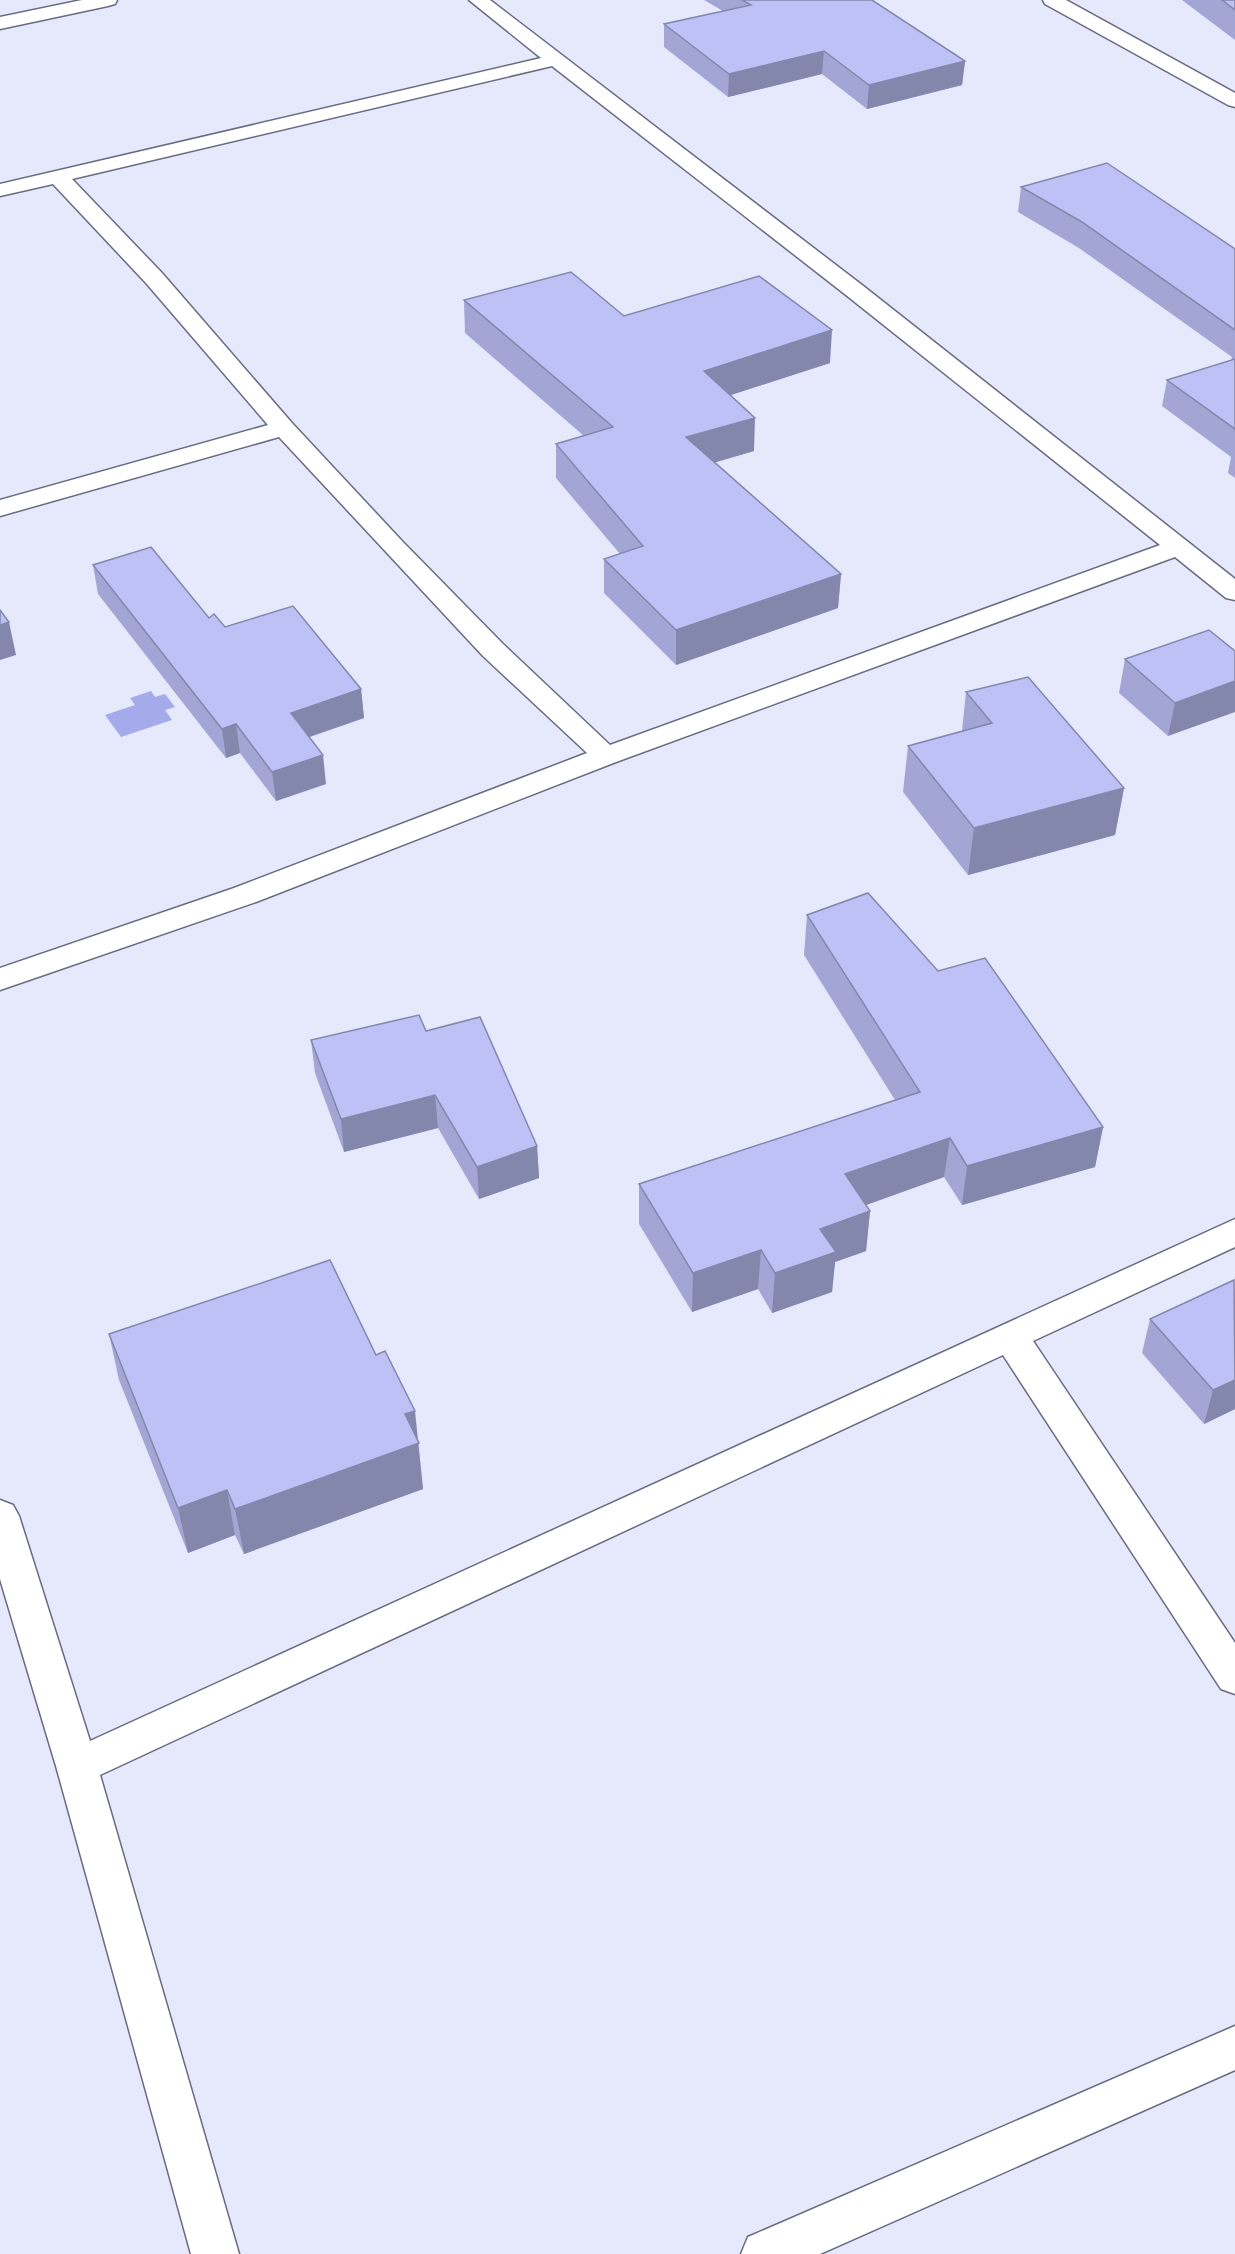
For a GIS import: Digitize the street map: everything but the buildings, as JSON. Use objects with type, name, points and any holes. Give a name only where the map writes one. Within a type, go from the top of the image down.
[{"type":"street","points":[[0,23],[108,0]]},
{"type":"street","points":[[477,0],[854,290],[1235,592]]},
{"type":"street","points":[[1052,0],[1235,101]]},
{"type":"street","points":[[0,190],[555,60]]},
{"type":"street","points":[[58,177],[154,278],[284,428],[493,650],[606,756]]},
{"type":"street","points":[[0,508],[284,428]]},
{"type":"street","points":[[0,979],[245,895],[606,756],[1180,547]]},
{"type":"street","points":[[77,1767],[1235,1232]]},
{"type":"street","points":[[1010,1336],[1235,1677]]},
{"type":"street","points":[[0,1516],[77,1767],[215,2254]]},
{"type":"street","points":[[765,2254],[1235,2048]]},
{"type":"water","points":[[151,691],[155,697],[165,694],[175,707],[165,710],[172,720],[121,737],[105,715],[135,705],[130,698]]}]
